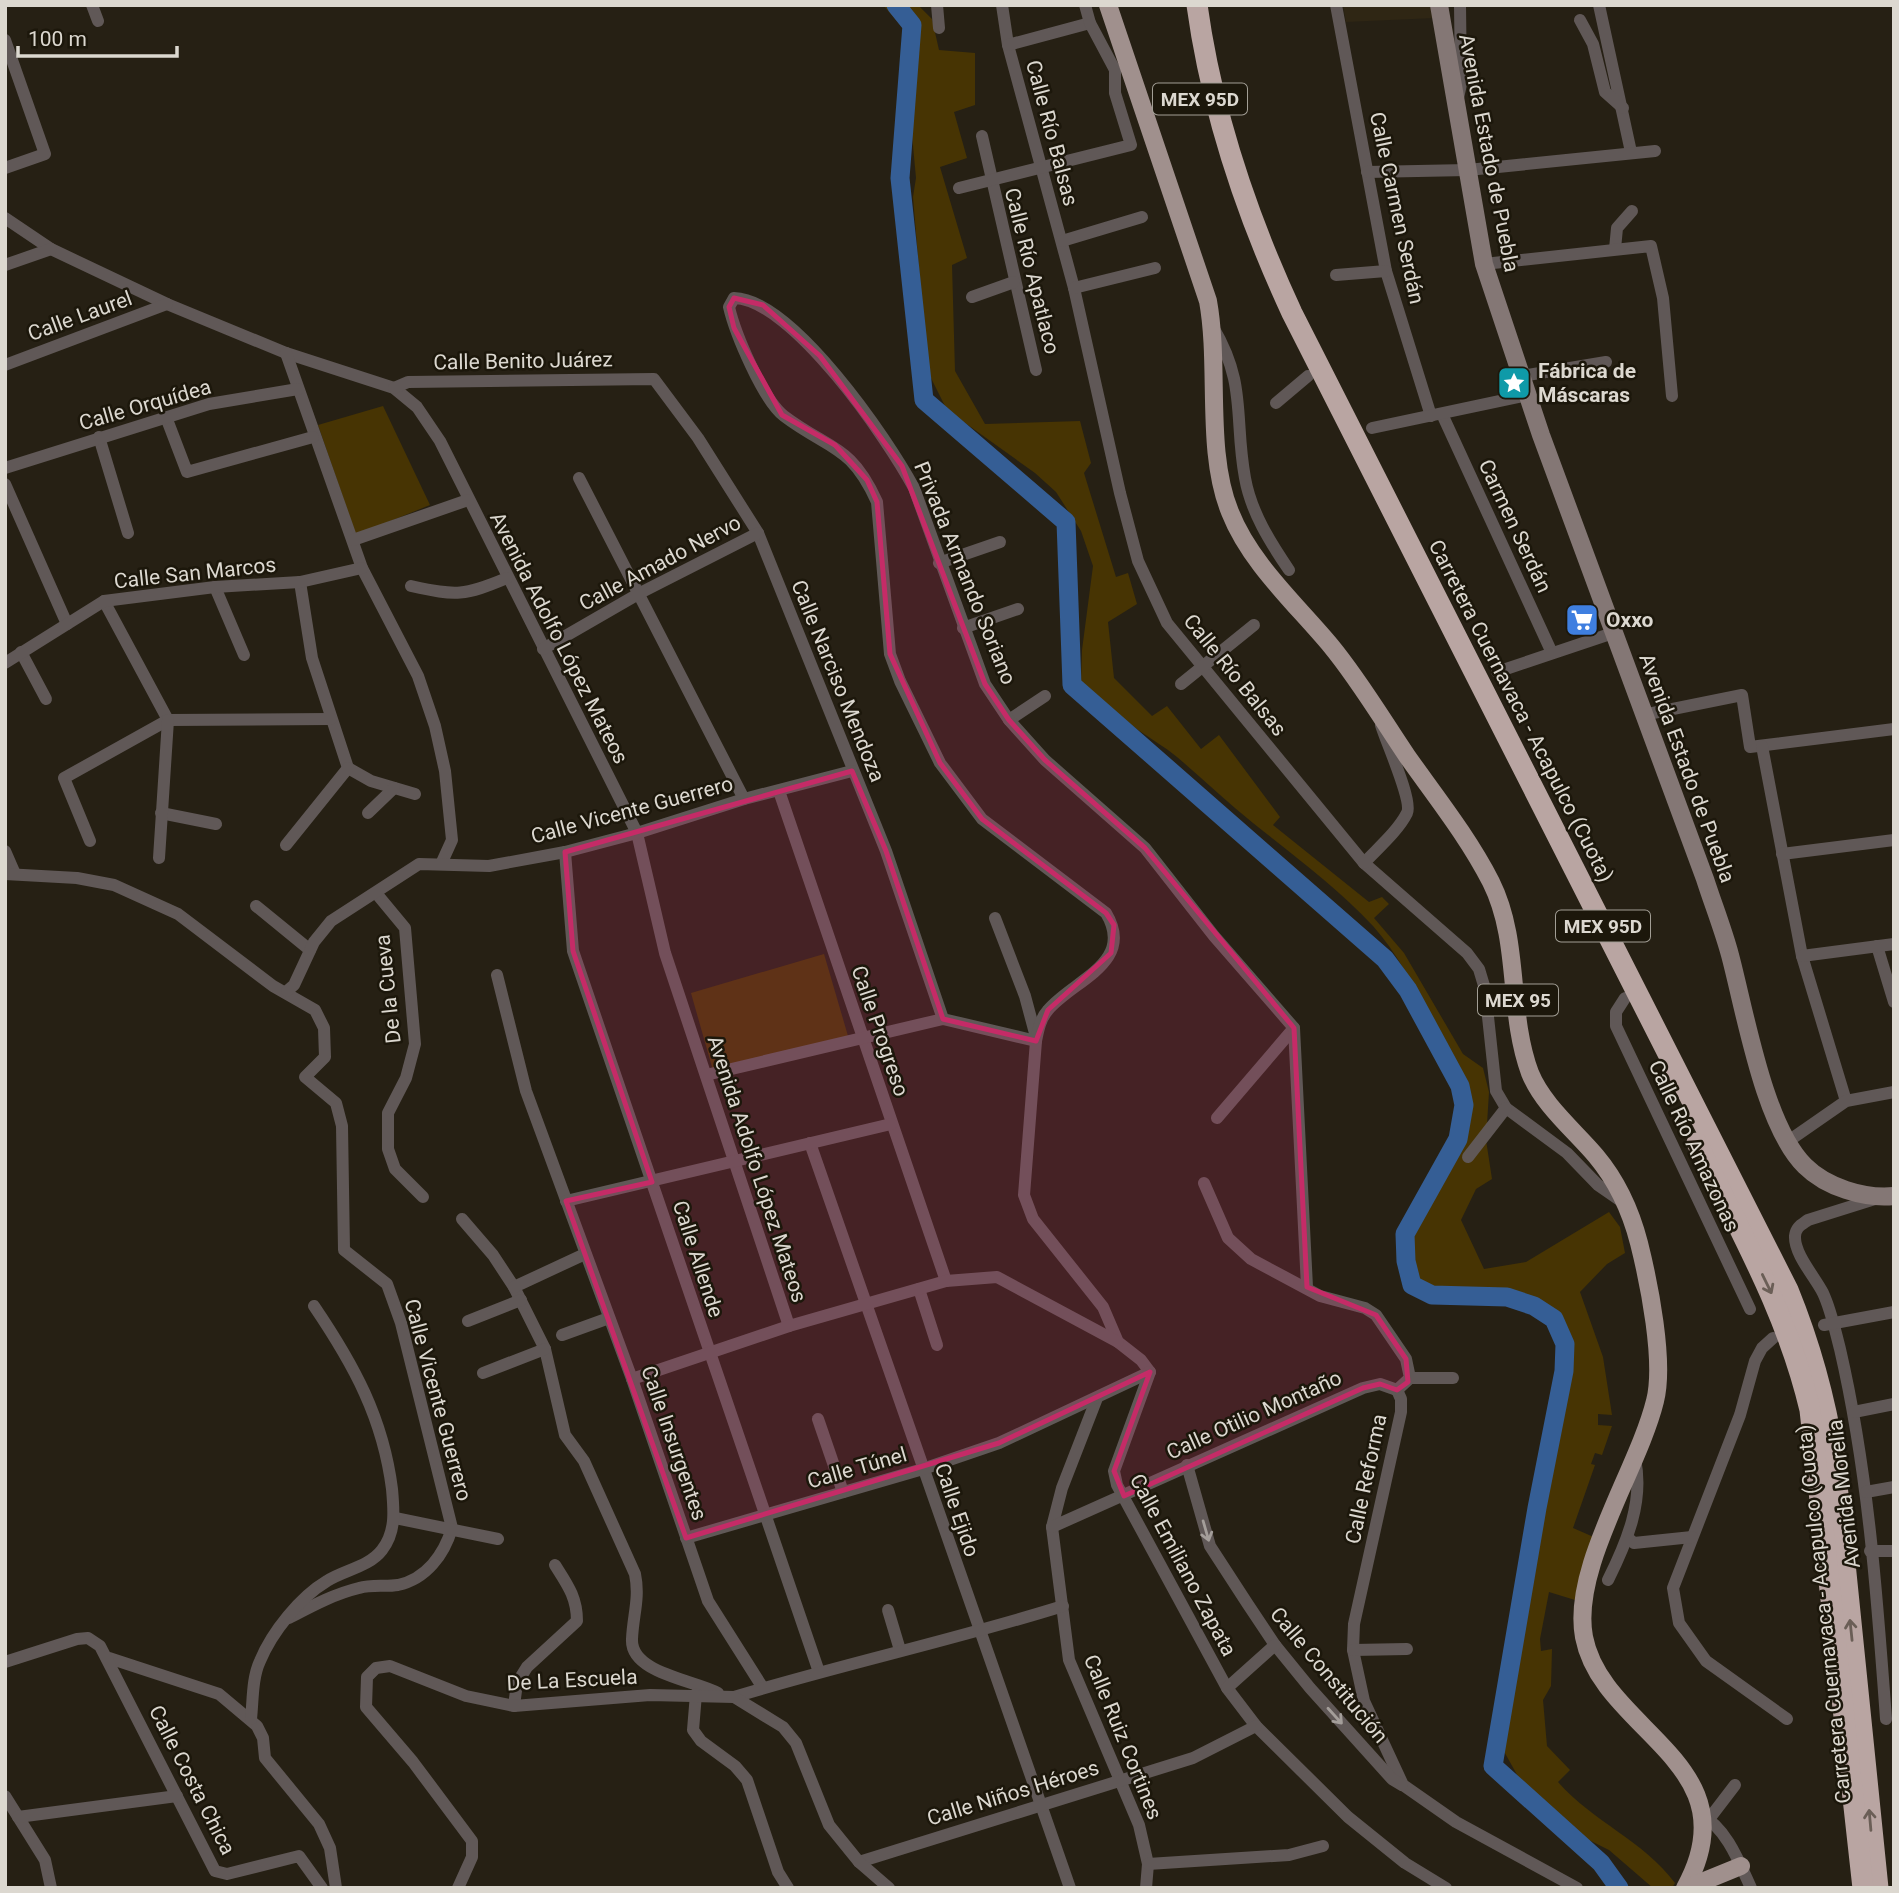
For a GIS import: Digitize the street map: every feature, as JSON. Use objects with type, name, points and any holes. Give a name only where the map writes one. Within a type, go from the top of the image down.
[{"type":"highway","name":"Carretera Cuernavaca - Acapulco (Cuota)","points":[[1183,5],[1199,95],[1227,191],[1262,279],[1308,376],[1625,998],[1774,1298],[1801,1372],[1818,1457],[1863,1888]]},
{"type":"highway","name":"Carretera Cuernavaca - Acapulco (Cuota)","points":[[1197,5],[1211,92],[1224,140],[1256,233],[1282,292],[1782,1278],[1804,1329],[1826,1407],[1834,1455],[1878,1888]]},
{"type":"main road","name":"MEX 95","points":[[1108,5],[1123,72],[1208,301],[1213,327],[1219,472],[1228,507],[1242,541],[1334,651],[1491,882],[1510,941],[1523,1048],[1531,1074],[1544,1097],[1600,1160],[1627,1205],[1639,1245],[1659,1377],[1655,1401],[1635,1459],[1588,1575],[1582,1609],[1584,1637],[1595,1671],[1683,1768],[1705,1817],[1698,1859],[1686,1888]]},
{"type":"main road","points":[[1686,1888],[1741,1866]]},
{"type":"street","points":[[92,5],[98,21]]},
{"type":"street","points":[[937,5],[939,28]]},
{"type":"street","name":"Calle Río Balsas","points":[[1002,5],[1008,45],[1074,288],[1138,561],[1167,623],[1364,863],[1467,953],[1479,969],[1485,989],[1496,1091],[1506,1108]]},
{"type":"street","points":[[959,188],[1131,145],[1115,93],[1123,72],[1090,23],[1085,5]]},
{"type":"street","name":"Calle Carmen Serdán","points":[[1336,5],[1387,271],[1437,415]]},
{"type":"street","name":"Avenida Estado de Puebla","points":[[1438,5],[1484,264],[1613,633],[1705,878],[1729,952],[1766,1090],[1787,1142],[1805,1166],[1825,1180],[1862,1195],[1887,1197]]},
{"type":"street","points":[[1455,105],[1461,84],[1460,5]]},
{"type":"street","points":[[1599,5],[1623,107],[1630,152]]},
{"type":"street","points":[[1580,20],[1594,44],[1605,92],[1623,107]]},
{"type":"street","points":[[1008,45],[1090,23]]},
{"type":"street","points":[[5,40],[45,154],[5,168]]},
{"type":"street","name":"Calle Río Apatlaco","points":[[982,136],[1036,370]]},
{"type":"street","points":[[1367,172],[1468,170],[1655,150]]},
{"type":"street","points":[[1615,249],[1617,228],[1632,211]]},
{"type":"street","points":[[1062,241],[1142,217]]},
{"type":"street","name":"Avenida Adolfo López Mateos","points":[[5,218],[51,248],[167,304],[286,353],[394,388],[416,407],[440,441],[637,833],[665,953],[789,1326]]},
{"type":"street","points":[[1484,264],[1651,246],[1663,298],[1672,396]]},
{"type":"street","points":[[5,265],[51,248]]},
{"type":"street","points":[[1074,288],[1155,268]]},
{"type":"street","points":[[1336,275],[1387,271]]},
{"type":"street","points":[[972,296],[1014,282]]},
{"type":"street","name":"Privada Armando Soriano","points":[[1036,1039],[1048,1010],[1090,977],[1111,953],[1116,939],[1114,925],[1107,913],[982,819],[940,763],[890,654],[877,502],[867,480],[835,445],[782,415],[757,377],[734,328],[729,307],[734,298],[746,298],[763,305],[820,356],[853,397],[914,488],[985,684],[1009,720],[1045,760],[1144,848],[1214,936],[1294,1028]]},
{"type":"street","name":"Calle Laurel","points":[[5,365],[167,304]]},
{"type":"street","points":[[1213,327],[1229,354],[1235,376],[1245,479],[1252,502],[1270,543],[1289,570]]},
{"type":"street","points":[[286,353],[313,437],[362,568],[418,676],[435,726],[445,771],[452,840],[442,862]]},
{"type":"street","points":[[1522,376],[1606,362]]},
{"type":"street","points":[[1276,402],[1308,376]]},
{"type":"street","name":"Calle Benito Juárez","points":[[394,388],[408,382],[654,379]]},
{"type":"street","name":"Calle Narciso Mendoza","points":[[654,379],[698,438],[758,533],[852,771],[887,851],[943,1019]]},
{"type":"street","name":"Calle Orquídea","points":[[5,468],[209,404],[298,389]]},
{"type":"street","points":[[1372,428],[1528,396]]},
{"type":"street","name":"Carmen Serdán","points":[[1437,415],[1552,653]]},
{"type":"street","points":[[166,417],[187,472],[313,437]]},
{"type":"street","points":[[99,437],[128,533]]},
{"type":"street","points":[[579,478],[744,799]]},
{"type":"street","points":[[5,484],[67,624]]},
{"type":"street","points":[[353,540],[468,500]]},
{"type":"street","name":"Calle Amado Nervo","points":[[543,649],[640,593],[758,533]]},
{"type":"street","points":[[939,563],[1000,542]]},
{"type":"street","name":"Calle San Marcos","points":[[5,663],[104,601],[215,587],[300,582],[362,568]]},
{"type":"street","points":[[411,586],[453,595],[471,593],[507,578]]},
{"type":"street","points":[[300,582],[312,658],[348,768],[371,781],[415,794]]},
{"type":"street","points":[[215,587],[244,655]]},
{"type":"street","points":[[104,601],[168,720],[159,858]]},
{"type":"street","points":[[964,628],[1018,609]]},
{"type":"street","points":[[1181,684],[1254,625]]},
{"type":"street","points":[[1497,672],[1613,633]]},
{"type":"street","points":[[22,652],[46,699]]},
{"type":"street","points":[[1643,715],[1742,695],[1751,747],[1894,729]]},
{"type":"street","points":[[1009,720],[1045,696]]},
{"type":"street","points":[[1364,863],[1408,812],[1410,800],[1392,762],[1377,711]]},
{"type":"street","points":[[90,841],[64,778],[168,720],[331,719]]},
{"type":"street","points":[[1762,746],[1801,956],[1846,1101]]},
{"type":"street","points":[[286,845],[348,768]]},
{"type":"street","name":"Calle Vicente Guerrero","points":[[289,1618],[340,1593],[364,1586],[398,1585],[426,1573],[446,1546],[452,1528],[401,1322],[387,1284],[344,1251],[342,1126],[336,1103],[306,1077],[325,1056],[324,1028],[315,1010],[287,991],[293,985],[310,950],[331,921],[419,864],[442,862],[466,867],[489,866],[565,852],[637,833],[744,799],[852,771]]},
{"type":"street","points":[[368,813],[394,788]]},
{"type":"street","name":"Calle Progreso","points":[[779,792],[946,1282]]},
{"type":"street","points":[[162,813],[216,824]]},
{"type":"street","points":[[1782,854],[1894,839]]},
{"type":"street","points":[[5,850],[10,874],[77,878],[114,885],[178,914],[273,986],[287,991]]},
{"type":"street","name":"Calle Allende","points":[[565,852],[573,951],[819,1672]]},
{"type":"street","name":"De la Cueva","points":[[376,893],[405,928],[415,1044],[406,1079],[388,1113],[387,1149],[395,1169],[423,1197]]},
{"type":"street","points":[[256,906],[310,950]]},
{"type":"street","points":[[995,918],[1025,996],[1036,1039],[1024,1195],[1033,1219],[1103,1307],[1118,1342]]},
{"type":"street","points":[[1801,956],[1894,944]]},
{"type":"street","points":[[1877,946],[1894,1002]]},
{"type":"street","name":"Calle Insurgentes","points":[[497,975],[526,1091],[632,1379],[708,1601],[763,1688]]},
{"type":"street","name":"Calle Río Amazonas","points":[[1625,998],[1616,1012],[1616,1026],[1750,1309]]},
{"type":"street","points":[[706,1075],[943,1019],[1036,1039]]},
{"type":"street","points":[[1217,1118],[1294,1028]]},
{"type":"street","points":[[1294,1028],[1307,1287]]},
{"type":"street","points":[[1787,1142],[1846,1101],[1894,1092]]},
{"type":"street","points":[[1468,1157],[1506,1108],[1567,1153],[1598,1185],[1627,1205]]},
{"type":"street","points":[[566,1201],[891,1124]]},
{"type":"street","name":"Calle Ejido","points":[[810,1143],[1070,1888]]},
{"type":"street","points":[[1204,1183],[1228,1238],[1251,1259],[1320,1296],[1365,1308],[1376,1315],[1406,1360],[1410,1378],[1453,1378]]},
{"type":"street","name":"Avenida Morelia","points":[[1886,1719],[1866,1492],[1854,1412],[1823,1293],[1796,1244],[1795,1234],[1798,1226],[1808,1220],[1887,1197]]},
{"type":"street","points":[[462,1219],[493,1255],[514,1287],[545,1349],[565,1434],[584,1461],[635,1574],[639,1594],[631,1642],[637,1657],[650,1668],[706,1686],[783,1727],[796,1743],[829,1825],[859,1862],[889,1888]]},
{"type":"street","points":[[514,1287],[586,1254]]},
{"type":"street","points":[[632,1379],[789,1326],[919,1289],[946,1282],[997,1277],[1118,1342],[1150,1372]]},
{"type":"street","points":[[919,1289],[937,1345]]},
{"type":"street","points":[[468,1321],[521,1300]]},
{"type":"street","name":"Calle Vicente Guerrero","points":[[251,1719],[259,1662],[289,1618],[307,1594],[328,1580],[373,1559],[383,1549],[395,1518],[387,1449],[345,1351],[314,1306]]},
{"type":"street","points":[[1829,1324],[1894,1312]]},
{"type":"street","points":[[562,1335],[609,1318]]},
{"type":"street","points":[[1773,1338],[1762,1348],[1755,1361],[1740,1415],[1673,1588],[1683,1630],[1706,1661],[1787,1718]]},
{"type":"street","points":[[483,1373],[545,1349]]},
{"type":"street","name":"Calle Túnel","points":[[686,1538],[923,1469],[999,1443],[1150,1372]]},
{"type":"street","name":"Calle Emiliano Zapata","points":[[1150,1372],[1114,1471],[1175,1598],[1227,1688],[1256,1726],[1348,1818],[1405,1863],[1446,1888]]},
{"type":"street","name":"Calle Reforma","points":[[1403,1785],[1364,1701],[1353,1650],[1354,1624],[1401,1412],[1401,1399],[1397,1390],[1410,1378]]},
{"type":"street","name":"Calle Otilio Montaño","points":[[1052,1527],[1363,1388],[1380,1384],[1397,1390]]},
{"type":"street","name":"Calle Ruiz Cortines","points":[[1097,1398],[1062,1488],[1052,1527],[1069,1660],[1118,1781],[1139,1825],[1148,1864],[1146,1888]]},
{"type":"street","points":[[1854,1412],[1894,1404]]},
{"type":"street","points":[[818,1419],[843,1492]]},
{"type":"street","points":[[1608,1580],[1629,1539],[1639,1487],[1635,1459]]},
{"type":"street","name":"Calle Constitución","points":[[1187,1465],[1210,1546],[1275,1645],[1392,1779],[1403,1785]]},
{"type":"street","points":[[1866,1492],[1894,1487]]},
{"type":"street","points":[[395,1518],[498,1539]]},
{"type":"street","points":[[1629,1539],[1634,1543],[1692,1537]]},
{"type":"street","points":[[1870,1552],[1894,1550]]},
{"type":"street","points":[[514,1706],[517,1683],[527,1667],[577,1620],[577,1605],[572,1592],[555,1565]]},
{"type":"street","points":[[728,1696],[900,1650],[979,1633],[1063,1606]]},
{"type":"street","points":[[887,1610],[900,1650]]},
{"type":"street","name":"Calle Costa Chica","points":[[5,1662],[77,1639],[88,1638],[100,1646],[109,1658],[215,1871],[220,1874],[299,1856],[322,1888]]},
{"type":"street","points":[[1227,1688],[1275,1645]]},
{"type":"street","points":[[1353,1650],[1407,1649]]},
{"type":"street","points":[[1882,1660],[1894,1653]]},
{"type":"street","points":[[109,1658],[219,1694],[251,1719],[261,1730],[265,1758],[319,1824],[330,1848],[336,1888]]},
{"type":"street","name":"De La Escuela","points":[[458,1888],[472,1857],[472,1841],[413,1762],[366,1707],[368,1678],[376,1668],[390,1666],[466,1696],[514,1706],[696,1694],[728,1696]]},
{"type":"street","points":[[696,1694],[694,1730],[701,1741],[735,1766],[747,1780],[778,1872],[788,1888]]},
{"type":"street","name":"Calle Niños Héroes","points":[[859,1862],[1040,1803],[1193,1758],[1256,1726]]},
{"type":"street","points":[[1403,1785],[1456,1822],[1577,1888]]},
{"type":"street","points":[[1735,1785],[1705,1817],[1741,1866],[1751,1888]]},
{"type":"street","points":[[5,1796],[45,1860],[51,1888]]},
{"type":"street","points":[[18,1817],[177,1796]]},
{"type":"street","points":[[1148,1864],[1289,1855],[1323,1846]]},
{"type":"highlighted area","points":[[734,298],[763,305],[820,356],[902,466],[985,684],[1009,720],[1045,760],[1145,848],[1294,1028],[1307,1287],[1376,1315],[1406,1359],[1408,1382],[1397,1390],[1380,1384],[1363,1388],[1124,1496],[1114,1471],[1150,1372],[999,1443],[686,1538],[566,1201],[652,1182],[573,951],[565,852],[852,771],[886,851],[943,1019],[1036,1041],[1048,1010],[1111,953],[1114,925],[1106,913],[982,819],[940,763],[890,654],[877,502],[867,480],[835,445],[782,415],[734,328],[729,307]]},
{"type":"shaded area","points":[[883,5],[918,5],[932,19],[939,50],[975,53],[975,105],[954,112],[967,158],[940,167],[967,258],[952,265],[955,371],[985,424],[1080,421],[1091,463],[1084,473],[1116,577],[1128,573],[1137,604],[1108,622],[1114,678],[1152,716],[1167,706],[1201,749],[1219,735],[1280,817],[1273,825],[1369,902],[1382,897],[1389,904],[1374,918],[1404,953],[1463,1054],[1483,1068],[1489,1092],[1486,1140],[1492,1179],[1476,1189],[1461,1220],[1484,1269],[1526,1262],[1609,1212],[1620,1227],[1625,1253],[1607,1264],[1580,1292],[1603,1357],[1612,1415],[1598,1414],[1598,1425],[1612,1426],[1602,1455],[1595,1453],[1591,1464],[1595,1465],[1573,1528],[1596,1538],[1575,1600],[1549,1592],[1540,1639],[1541,1651],[1552,1649],[1551,1686],[1543,1700],[1547,1746],[1570,1770],[1558,1782],[1587,1809],[1662,1868],[1675,1883],[1672,1888],[1653,1888],[1609,1850],[1563,1827],[1525,1789],[1501,1746],[1499,1702],[1541,1525],[1568,1381],[1560,1337],[1542,1311],[1518,1299],[1490,1295],[1434,1294],[1412,1286],[1398,1266],[1397,1250],[1403,1232],[1454,1156],[1462,1138],[1464,1120],[1461,1102],[1435,1034],[1421,1001],[1395,954],[1359,912],[1177,757],[1081,683],[1082,650],[1093,566],[1081,531],[1056,492],[1035,473],[947,410],[930,376],[913,197],[916,178],[902,27]]},
{"type":"shaded area","points":[[1343,5],[1432,5],[1435,18],[1346,22]]},
{"type":"shaded area","points":[[383,406],[430,505],[356,535],[318,425]]},
{"type":"shaded area","points":[[824,954],[848,1036],[714,1074],[691,993]]},
{"type":"waterway","points":[[896,5],[912,25],[900,178],[924,400],[1066,522],[1072,685],[1385,959],[1408,990],[1460,1086],[1464,1105],[1458,1139],[1405,1234],[1406,1261],[1412,1285],[1432,1295],[1507,1297],[1534,1306],[1554,1319],[1565,1344],[1564,1371],[1537,1508],[1493,1766],[1601,1863],[1619,1888]]},
{"type":"place","name":"Fábrica de Máscaras","points":[[1514,383]]},
{"type":"place","name":"Oxxo","points":[[1582,620]]}]
